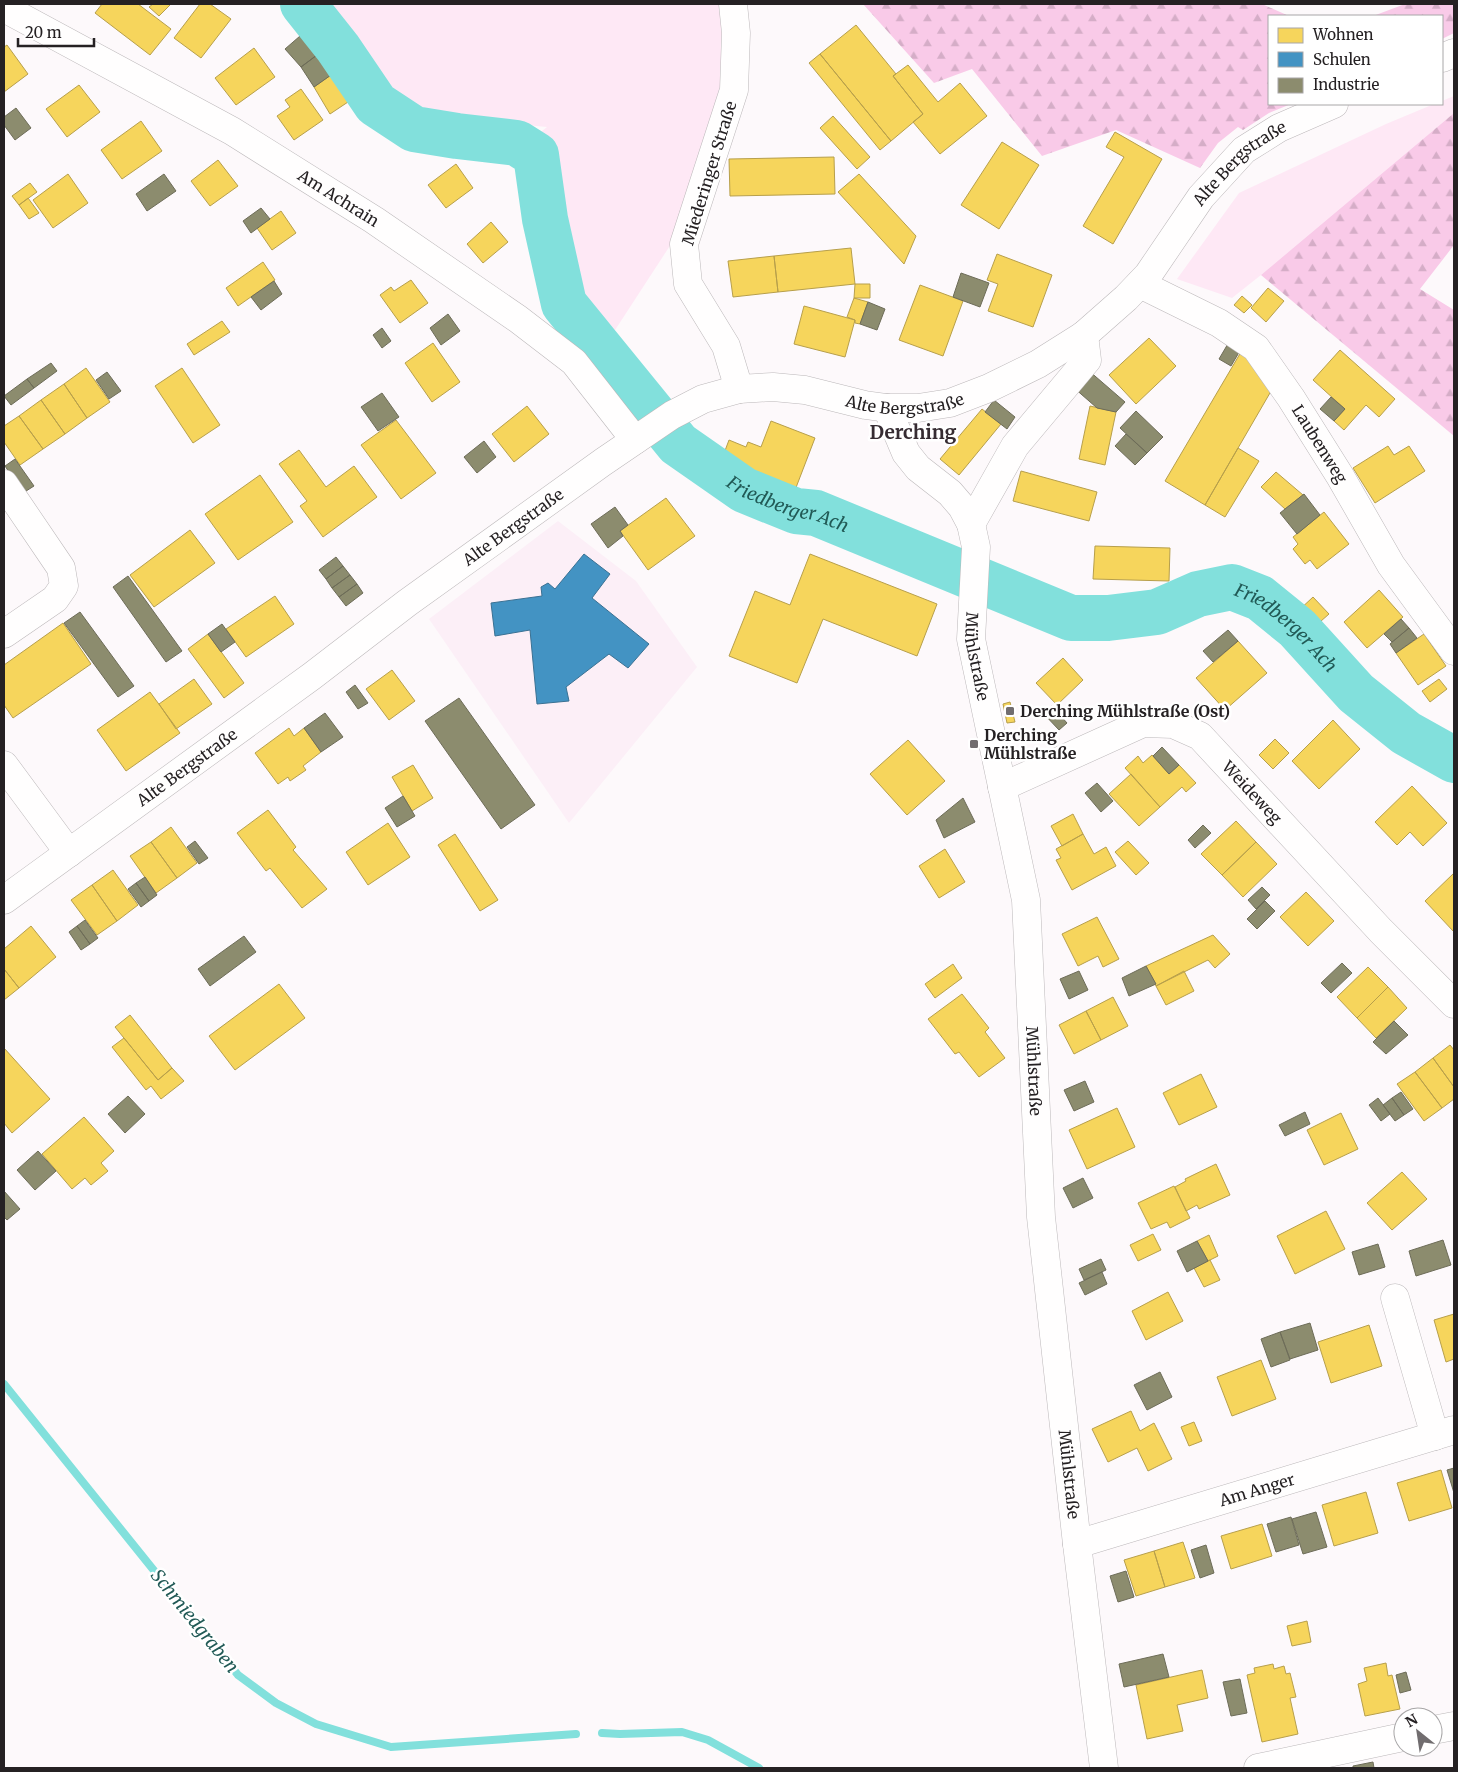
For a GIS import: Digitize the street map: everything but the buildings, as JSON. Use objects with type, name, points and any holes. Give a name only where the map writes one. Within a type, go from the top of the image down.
[{"type":"street","name":"Miederinger Straße","points":[[733,4],[736,33],[734,90],[684,244],[688,284],[726,346],[740,389]]},
{"type":"street","name":"Am Achrain","points":[[4,8],[232,131],[374,220],[518,319],[574,362],[641,436]]},
{"type":"street","name":"Alte Bergstraße","points":[[4,900],[312,676],[408,603],[672,415],[703,399],[740,389],[773,387],[805,390],[865,405],[887,408],[918,408],[950,403],[989,388],[1038,364],[1084,335],[1140,284],[1201,197],[1244,150],[1279,128],[1332,105]]},
{"type":"street","name":"Laubenweg","points":[[1140,284],[1219,323],[1256,348],[1291,398],[1340,476],[1391,565],[1454,651]]},
{"type":"street","points":[[971,524],[1015,446],[1087,360],[1084,335]]},
{"type":"street","name":"Mühlstraße","points":[[887,408],[906,453],[918,468],[950,493],[962,507],[971,524],[976,547],[971,639],[1026,900],[1041,1217],[1104,1768]]},
{"type":"street","points":[[4,484],[61,568],[64,586],[55,599],[4,634]]},
{"type":"street","name":"Weideweg","points":[[1002,787],[1143,723],[1173,724],[1200,736],[1381,931],[1454,1004]]},
{"type":"street","points":[[4,765],[69,853]]},
{"type":"street","name":"Am Anger","points":[[1077,1544],[1445,1433],[1395,1298]]},
{"type":"street","points":[[1258,1768],[1393,1739]]},
{"type":"shaded area","points":[[309,4],[723,4],[720,90],[675,238],[593,361],[554,306],[536,232],[527,176],[510,157],[547,127],[413,120],[372,90],[319,14]]},
{"type":"shaded area","points":[[1454,96],[1454,113],[1232,298],[1177,279],[1239,193],[1386,124],[1432,105],[1443,105],[1443,101]]},
{"type":"shaded area","points":[[558,521],[636,581],[697,667],[569,823],[429,619]]},
{"type":"green space","points":[[863,4],[1262,4],[1287,15],[1268,15],[1268,105],[1289,105],[1269,113],[1243,130],[1238,127],[1218,143],[1200,168],[1116,130],[1042,156],[972,69],[934,83]]},
{"type":"green space","points":[[1405,4],[1454,4],[1454,33],[1443,38],[1443,15],[1376,15]]},
{"type":"green space","points":[[1454,113],[1454,245],[1420,289],[1454,310],[1454,436],[1261,275]]},
{"type":"waterway","name":"Friedberger Ach","points":[[303,4],[338,48],[376,104],[414,129],[517,143],[536,155],[545,219],[564,304],[678,444],[744,490],[796,511],[816,513],[1071,618],[1108,618],[1157,612],[1198,594],[1232,587],[1260,598],[1297,628],[1356,693],[1406,733],[1454,760]]},
{"type":"waterway","name":"Schmiedgraben","points":[[4,1384],[238,1675],[276,1703],[316,1724],[391,1747],[576,1734]]},
{"type":"waterway","name":"Schmiedgraben","points":[[602,1733],[682,1732],[708,1740],[759,1768]]},
{"type":"place","name":"Derching Mühlstraße (Ost)","points":[[1010,711]]},
{"type":"place","name":"Derching Mühlstraße","points":[[974,744]]},
{"type":"district","name":"Derching","points":[[913,432]]}]
